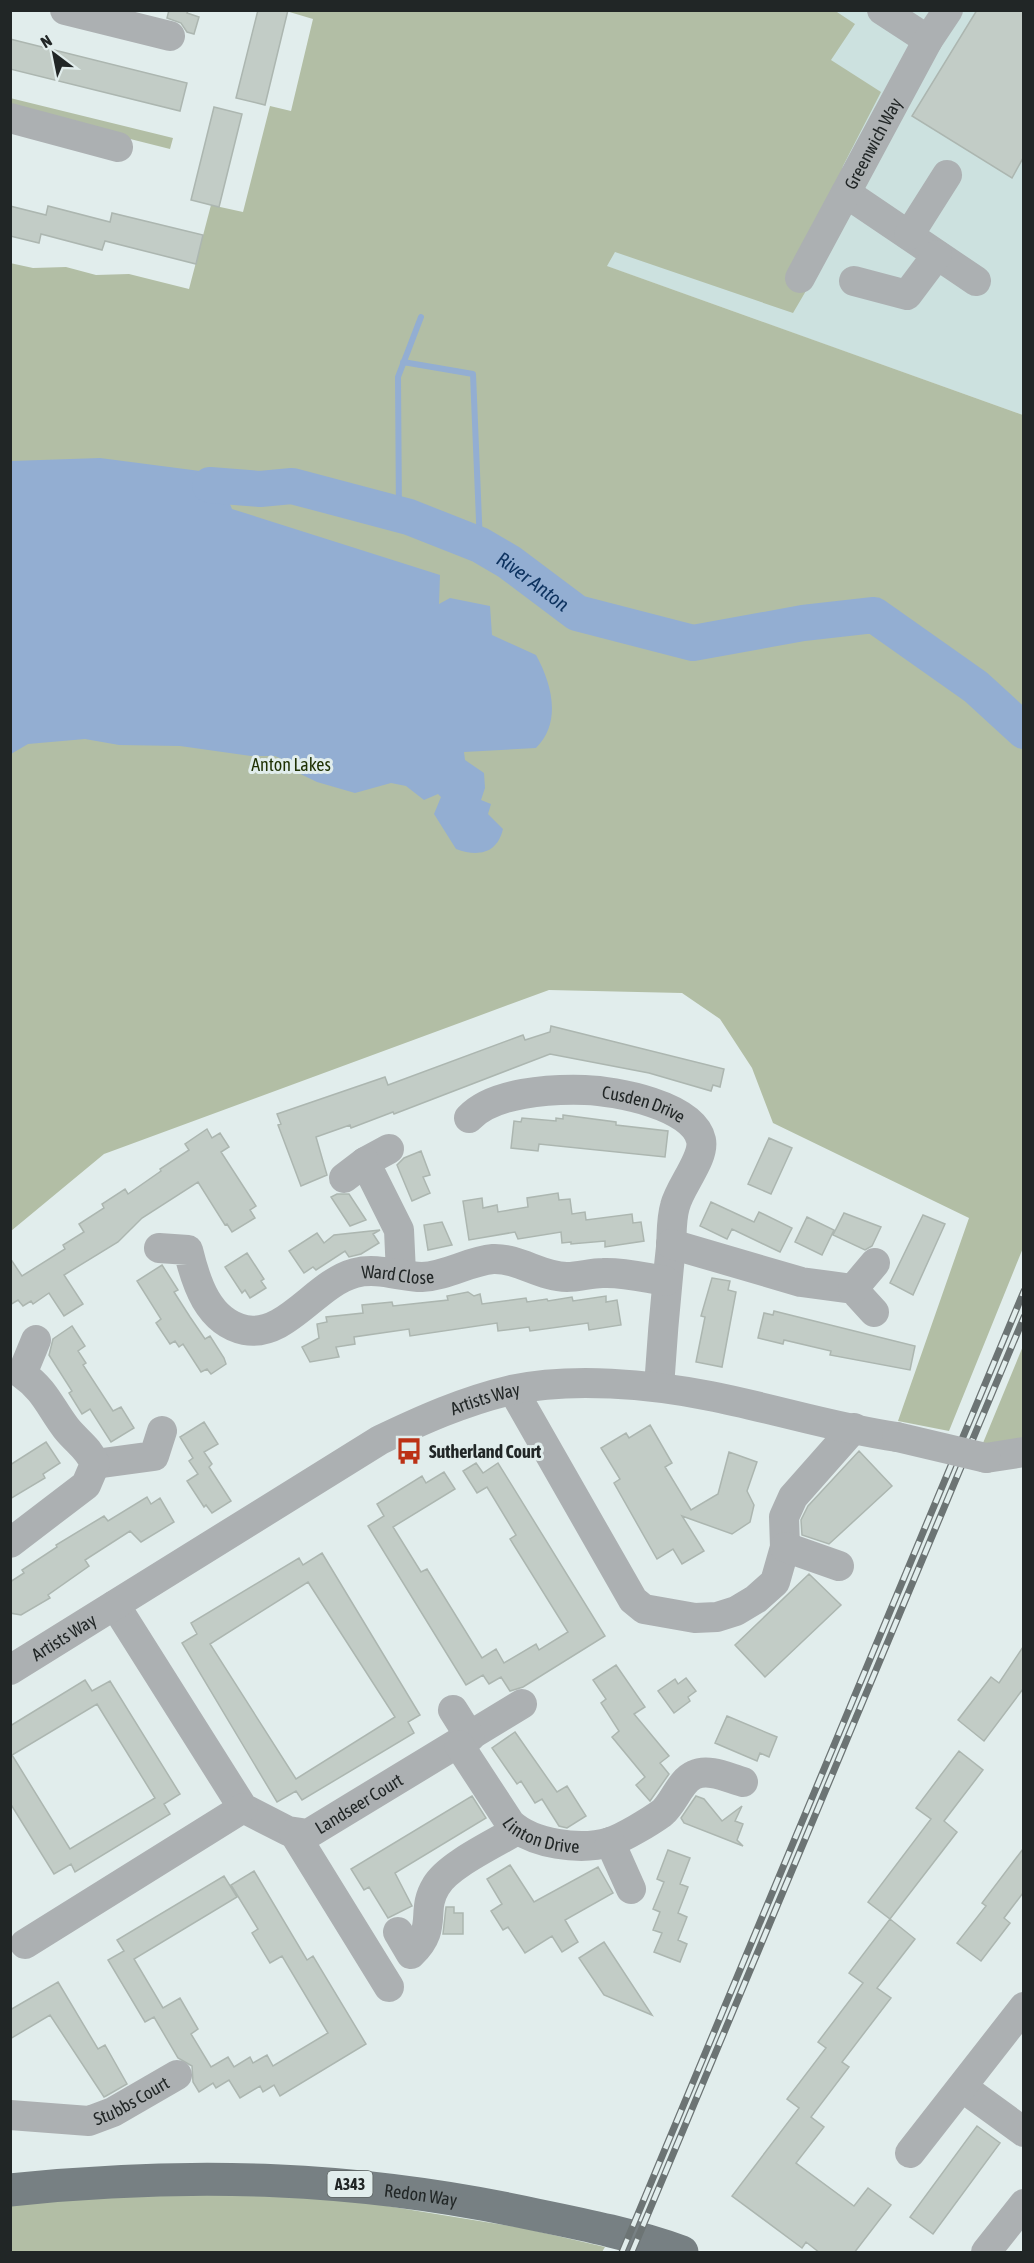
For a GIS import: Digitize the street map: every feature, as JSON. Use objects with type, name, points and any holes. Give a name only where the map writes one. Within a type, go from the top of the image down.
[{"type":"main road","name":"Redon Way","points":[[10,2190],[115,2180],[169,2178],[330,2182],[460,2199],[618,2233],[682,2253]]},
{"type":"street","points":[[65,10],[170,36]]},
{"type":"street","name":"Greenwich Way","points":[[800,278],[928,40],[948,10]]},
{"type":"street","points":[[888,12],[928,40]]},
{"type":"street","points":[[10,118],[118,147]]},
{"type":"street","points":[[909,236],[947,175]]},
{"type":"street","points":[[846,193],[976,281]]},
{"type":"street","points":[[854,280],[907,296],[937,255]]},
{"type":"street","name":"Cusden Drive","points":[[469,1118],[479,1107],[497,1101],[542,1091],[566,1090],[624,1095],[649,1100],[673,1112],[695,1128],[701,1138],[702,1149],[676,1202],[671,1222],[659,1387]]},
{"type":"street","points":[[366,1163],[399,1230],[401,1273]]},
{"type":"street","points":[[671,1244],[801,1282],[853,1289],[874,1312]]},
{"type":"street","name":"Ward Close","points":[[187,1249],[197,1285],[207,1303],[230,1326],[248,1331],[268,1329],[294,1314],[320,1289],[356,1272],[401,1273],[419,1277],[439,1275],[491,1259],[513,1260],[552,1275],[568,1278],[606,1273],[666,1281]]},
{"type":"street","points":[[853,1289],[875,1263]]},
{"type":"street","points":[[36,1340],[16,1384],[41,1389],[64,1425],[86,1448],[95,1464]]},
{"type":"street","name":"Artists Way","points":[[12,1667],[115,1605],[314,1492],[380,1440],[425,1418],[465,1403],[513,1390],[584,1384],[659,1387],[709,1396],[986,1458],[1023,1452]]},
{"type":"street","points":[[513,1390],[633,1600],[644,1609],[691,1612],[717,1617],[736,1611],[756,1599],[775,1582],[786,1547],[784,1517],[793,1497],[854,1428]]},
{"type":"street","points":[[95,1464],[158,1457]]},
{"type":"street","points":[[10,1543],[86,1485],[95,1464]]},
{"type":"street","points":[[786,1547],[839,1566]]},
{"type":"street","points":[[25,1944],[243,1808],[115,1605]]},
{"type":"street","name":"Landseer Court","points":[[243,1808],[294,1833],[309,1834],[522,1704]]},
{"type":"street","name":"Linton Drive","points":[[453,1710],[464,1741],[517,1830],[555,1845],[610,1842],[661,1814],[673,1801],[687,1779],[694,1775],[704,1772],[743,1782]]},
{"type":"street","points":[[398,1932],[411,1954],[426,1938],[435,1886],[457,1867],[517,1830]]},
{"type":"street","points":[[294,1833],[389,1987]]},
{"type":"street","points":[[610,1842],[631,1889]]},
{"type":"street","points":[[910,2153],[962,2087],[1009,2015]]},
{"type":"street","name":"Stubbs Court","points":[[10,2115],[89,2121],[113,2112],[177,2074]]},
{"type":"street","points":[[962,2087],[1023,2132]]},
{"type":"street","points":[[986,2253],[1023,2204]]},
{"type":"shaded area","points":[[733,11],[1023,11],[1023,415],[584,258]]},
{"type":"green space","points":[[834,10],[855,24],[831,60],[881,92],[843,166],[810,284],[793,313],[615,252],[607,266],[1023,415],[1023,1248],[949,1431],[898,1421],[969,1218],[773,1123],[752,1068],[720,1019],[682,993],[549,990],[104,1154],[11,1231],[10,263],[33,268],[66,267],[96,275],[129,274],[189,289],[211,205],[243,212],[270,106],[291,111],[313,19],[286,11]]},
{"type":"green space","points":[[10,98],[173,138],[170,149],[11,109]]},
{"type":"green space","points":[[1023,1346],[1023,1440],[1015,1443],[983,1443]]},
{"type":"green space","points":[[181,2192],[344,2199],[523,2228],[605,2247],[602,2252],[11,2252],[10,2206],[88,2197]]},
{"type":"water","name":"Anton Lakes","points":[[100,458],[200,471],[227,478],[263,480],[257,500],[239,498],[229,502],[232,509],[440,575],[439,604],[450,598],[490,606],[492,635],[536,655],[550,690],[552,703],[549,727],[536,748],[464,752],[465,760],[484,773],[485,788],[481,800],[491,804],[488,814],[503,829],[496,844],[479,853],[456,849],[434,814],[441,797],[438,794],[424,800],[406,786],[391,783],[355,793],[317,782],[288,768],[282,759],[275,756],[251,756],[180,746],[119,745],[85,739],[28,744],[11,754],[11,461]]},
{"type":"building","points":[[169,10],[188,10],[187,13],[199,17],[194,34],[187,32],[181,23],[167,18]]},
{"type":"building","points":[[258,10],[288,10],[265,105],[236,98]]},
{"type":"building","points":[[977,10],[1023,10],[1023,158],[1012,178],[912,116]]},
{"type":"building","points":[[10,39],[187,83],[180,111],[10,69]]},
{"type":"building","points":[[214,107],[242,114],[219,207],[191,200]]},
{"type":"building","points":[[10,206],[46,215],[48,206],[110,222],[112,213],[203,235],[196,264],[105,241],[102,250],[41,234],[39,243],[10,236]]},
{"type":"building","points":[[551,1026],[724,1069],[720,1087],[713,1085],[711,1091],[649,1073],[550,1054],[394,1114],[393,1112],[351,1128],[350,1125],[316,1137],[327,1175],[301,1186],[278,1125],[281,1124],[277,1114],[385,1077],[388,1085],[523,1035],[525,1040],[550,1032]]},
{"type":"building","points":[[563,1115],[616,1122],[616,1125],[668,1131],[665,1157],[539,1144],[538,1151],[511,1148],[514,1121],[521,1122],[522,1118],[556,1121],[556,1118],[563,1119]]},
{"type":"building","points":[[207,1129],[212,1138],[220,1133],[229,1147],[221,1152],[256,1206],[250,1210],[255,1218],[232,1232],[227,1224],[225,1225],[198,1182],[142,1218],[118,1242],[64,1275],[83,1304],[64,1316],[49,1293],[33,1304],[31,1301],[23,1306],[18,1300],[10,1305],[10,1258],[22,1276],[65,1249],[63,1245],[84,1232],[79,1224],[104,1208],[102,1204],[125,1189],[128,1194],[161,1171],[160,1169],[189,1150],[185,1144]]},
{"type":"building","points":[[769,1138],[792,1148],[771,1194],[748,1184]]},
{"type":"building","points":[[421,1151],[430,1175],[423,1177],[430,1193],[412,1201],[397,1165],[404,1158]]},
{"type":"building","points":[[558,1193],[559,1200],[570,1199],[572,1214],[585,1212],[586,1220],[632,1214],[633,1223],[641,1222],[644,1241],[605,1247],[605,1241],[571,1244],[571,1242],[562,1243],[561,1232],[518,1239],[515,1232],[469,1240],[463,1201],[482,1198],[483,1208],[497,1205],[498,1212],[528,1207],[527,1198]]},
{"type":"building","points":[[337,1194],[349,1194],[366,1220],[350,1226],[331,1197]]},
{"type":"building","points":[[711,1202],[754,1222],[759,1212],[792,1228],[780,1252],[732,1229],[727,1239],[700,1226]]},
{"type":"building","points":[[844,1213],[881,1227],[872,1246],[865,1250],[833,1235]]},
{"type":"building","points":[[923,1215],[945,1224],[913,1295],[890,1283]]},
{"type":"building","points":[[807,1217],[834,1230],[822,1255],[795,1242]]},
{"type":"building","points":[[442,1222],[452,1245],[428,1250],[424,1225]]},
{"type":"building","points":[[380,1230],[373,1234],[379,1243],[361,1254],[349,1257],[345,1251],[316,1270],[313,1267],[304,1273],[289,1251],[317,1233],[324,1243],[334,1235]]},
{"type":"building","points":[[247,1253],[264,1279],[261,1281],[266,1288],[250,1298],[245,1290],[242,1293],[225,1267]]},
{"type":"building","points":[[162,1265],[178,1290],[174,1292],[190,1317],[205,1339],[210,1336],[224,1358],[226,1364],[211,1374],[207,1369],[201,1372],[183,1344],[179,1347],[175,1341],[170,1344],[156,1323],[161,1319],[137,1281]]},
{"type":"building","points":[[712,1278],[730,1281],[728,1290],[736,1292],[722,1367],[696,1362],[705,1317],[701,1316]]},
{"type":"building","points":[[468,1292],[474,1296],[480,1294],[482,1304],[526,1298],[527,1302],[572,1297],[573,1301],[606,1296],[606,1302],[617,1300],[621,1325],[589,1330],[588,1323],[530,1331],[529,1327],[498,1331],[497,1323],[410,1336],[409,1329],[354,1337],[355,1344],[336,1347],[339,1357],[310,1362],[302,1347],[319,1338],[317,1324],[327,1322],[326,1317],[363,1313],[362,1305],[392,1302],[393,1306],[448,1300],[447,1296]]},
{"type":"building","points":[[774,1311],[915,1346],[910,1370],[830,1355],[831,1351],[784,1340],[783,1344],[758,1338],[764,1313],[773,1315]]},
{"type":"building","points":[[72,1326],[85,1346],[78,1351],[86,1363],[83,1365],[113,1411],[121,1407],[134,1428],[111,1442],[90,1409],[82,1414],[69,1393],[72,1391],[49,1355],[53,1339]]},
{"type":"building","points":[[204,1422],[218,1444],[204,1452],[212,1464],[209,1467],[231,1501],[212,1513],[206,1505],[204,1507],[187,1481],[198,1474],[189,1461],[193,1458],[180,1437]]},
{"type":"building","points":[[650,1425],[672,1463],[665,1467],[691,1510],[718,1494],[729,1452],[757,1462],[747,1491],[754,1505],[750,1522],[732,1534],[682,1516],[704,1551],[682,1564],[673,1549],[657,1559],[614,1483],[620,1479],[601,1448],[626,1433],[629,1438]]},
{"type":"building","points":[[46,1442],[60,1463],[43,1474],[45,1478],[10,1499],[10,1465]]},
{"type":"building","points":[[859,1451],[892,1486],[829,1544],[802,1535],[801,1520],[808,1506]]},
{"type":"building","points":[[476,1463],[483,1473],[498,1463],[605,1636],[523,1687],[510,1691],[501,1677],[489,1684],[483,1675],[466,1685],[368,1526],[384,1516],[377,1504],[422,1476],[426,1483],[444,1472],[455,1489],[393,1527],[421,1572],[427,1569],[482,1658],[496,1649],[504,1663],[536,1644],[539,1650],[568,1632],[510,1539],[516,1535],[487,1487],[477,1493],[463,1471]]},
{"type":"building","points":[[147,1497],[151,1504],[160,1498],[174,1522],[141,1542],[130,1531],[85,1560],[89,1566],[48,1595],[50,1598],[21,1615],[10,1613],[10,1582],[24,1573],[22,1570],[57,1547],[56,1545],[104,1516],[108,1521]]},
{"type":"building","points":[[322,1553],[420,1715],[408,1722],[414,1733],[302,1800],[296,1791],[277,1802],[182,1643],[197,1634],[191,1623],[299,1558],[303,1565]],"holes":[[[308,1582],[395,1717],[296,1779],[210,1644]]]},
{"type":"building","points":[[809,1574],[841,1605],[765,1677],[735,1645]]},
{"type":"building","points":[[1023,1647],[1023,1689],[984,1741],[958,1720],[991,1677],[999,1683]]},
{"type":"building","points":[[616,1665],[645,1707],[634,1714],[669,1756],[660,1763],[669,1774],[650,1801],[636,1785],[645,1777],[612,1737],[619,1731],[601,1703],[606,1699],[593,1680]]},
{"type":"building","points":[[686,1678],[696,1691],[688,1697],[690,1701],[674,1713],[658,1691],[675,1679],[678,1684]]},
{"type":"building","points":[[85,1680],[92,1691],[110,1681],[180,1794],[164,1804],[170,1814],[75,1872],[71,1864],[54,1874],[10,1803],[10,1726]],"holes":[[[97,1704],[155,1798],[70,1849],[12,1755]]]},
{"type":"building","points":[[727,1716],[777,1737],[769,1757],[760,1753],[757,1761],[715,1743]]},
{"type":"building","points":[[515,1732],[557,1792],[567,1786],[586,1816],[567,1828],[559,1826],[542,1799],[535,1803],[521,1781],[517,1784],[492,1748]]},
{"type":"building","points":[[959,1751],[983,1770],[944,1821],[957,1832],[890,1919],[868,1902],[931,1819],[916,1808]]},
{"type":"building","points":[[472,1796],[486,1818],[395,1873],[412,1906],[388,1918],[369,1887],[364,1890],[351,1869]]},
{"type":"building","points":[[696,1796],[704,1799],[722,1821],[742,1806],[735,1821],[743,1824],[737,1840],[743,1846],[684,1823],[681,1818]]},
{"type":"building","points":[[1023,1849],[1023,1893],[1004,1918],[1010,1923],[981,1961],[957,1943],[986,1906],[982,1903]]},
{"type":"building","points":[[668,1850],[690,1858],[680,1884],[688,1887],[678,1913],[687,1917],[678,1940],[687,1944],[680,1962],[654,1952],[662,1933],[653,1930],[660,1912],[653,1909],[664,1882],[657,1879]]},
{"type":"building","points":[[510,1865],[534,1902],[598,1867],[613,1893],[565,1920],[578,1942],[562,1952],[552,1936],[525,1953],[508,1927],[503,1930],[491,1911],[502,1904],[487,1879]]},
{"type":"building","points":[[254,1871],[307,1960],[313,1956],[366,2044],[280,2096],[274,2085],[263,2092],[260,2086],[240,2098],[229,2080],[216,2088],[213,2083],[199,2092],[193,2082],[192,2066],[178,2058],[154,2017],[145,2022],[108,1960],[124,1951],[117,1940],[224,1876],[237,1897],[134,1959],[163,2008],[180,1998],[198,2029],[191,2034],[211,2067],[228,2057],[234,2067],[250,2057],[253,2063],[267,2055],[273,2066],[328,2033],[282,1956],[270,1963],[252,1933],[258,1929],[231,1885]]},
{"type":"building","points":[[446,1907],[454,1907],[454,1913],[463,1913],[463,1934],[443,1934]]},
{"type":"building","points":[[890,1919],[915,1939],[877,1988],[891,1998],[842,2062],[849,2067],[811,2117],[824,2127],[796,2163],[854,2206],[868,2188],[891,2205],[854,2253],[820,2253],[806,2242],[802,2248],[732,2196],[799,2108],[787,2099],[826,2048],[818,2042],[863,1983],[849,1973]]},
{"type":"building","points":[[604,1942],[652,2015],[604,1995],[579,1958]]},
{"type":"building","points":[[58,1982],[98,2049],[105,2045],[127,2084],[104,2097],[50,2015],[10,2039],[10,2010]]},
{"type":"building","points":[[977,2126],[1000,2143],[933,2234],[910,2217]]},
{"type":"waterway","points":[[399,515],[398,377],[421,317]]},
{"type":"waterway","points":[[403,362],[473,374],[480,545]]},
{"type":"waterway","name":"River Anton","points":[[210,485],[260,489],[292,486],[409,517],[480,545],[509,562],[577,613],[693,643],[803,623],[874,615],[976,687],[1024,731]]},
{"type":"railway","points":[[622,2252],[1024,1291]]},
{"type":"railway","points":[[632,2252],[1024,1317]]},
{"type":"place","name":"Sutherland Court","points":[[409,1451]]}]
